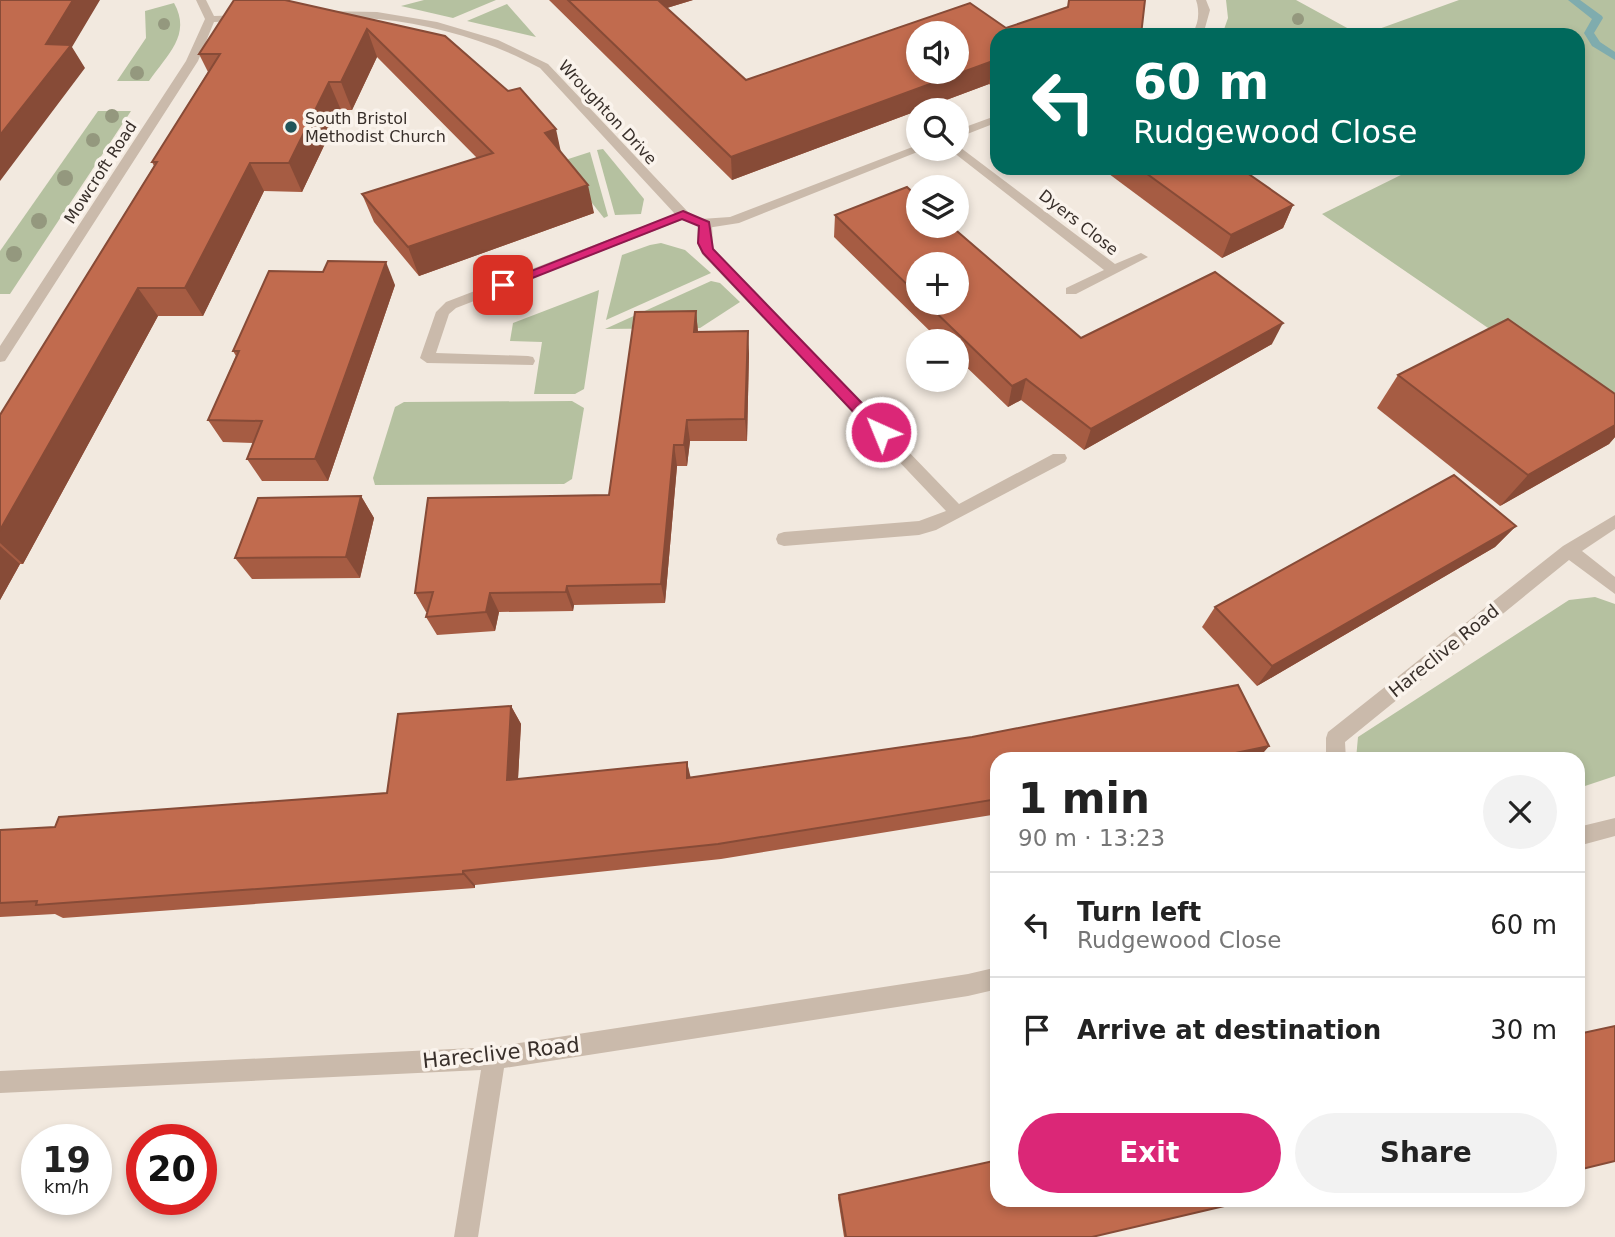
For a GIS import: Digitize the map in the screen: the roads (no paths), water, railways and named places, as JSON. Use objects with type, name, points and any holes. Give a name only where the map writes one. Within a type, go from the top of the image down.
[{"type":"street","points":[[201,0],[210,19],[264,17]]},
{"type":"street","points":[[1200,28],[1205,9],[1201,0]]},
{"type":"street","name":"Wroughton Drive","points":[[304,15],[379,15],[493,40],[518,50],[544,66],[683,215],[705,224]]},
{"type":"street","name":"Mowcroft Road","points":[[0,357],[192,61],[210,19]]},
{"type":"street","points":[[969,129],[990,121]]},
{"type":"street","points":[[906,154],[734,220],[705,224],[704,243],[707,251],[958,513]]},
{"type":"street","name":"Dyers Close","points":[[969,158],[990,175]]},
{"type":"street","name":"Dyers Close","points":[[991,175],[1113,270]]},
{"type":"street","points":[[528,361],[426,358],[443,313],[451,305],[683,215]]},
{"type":"street","name":"Dyers Close","points":[[1071,291],[1141,257]]},
{"type":"street","points":[[784,539],[919,528],[936,524],[1059,458]]},
{"type":"street","name":"Hareclive Road","points":[[1336,752],[1335,738],[1569,551],[1615,521]]},
{"type":"street","points":[[1569,551],[1615,587]]},
{"type":"street","points":[[1585,835],[1615,827]]},
{"type":"street","name":"Hareclive Road","points":[[0,1082],[494,1058],[990,980]]},
{"type":"street","points":[[467,1237],[494,1058]]},
{"type":"waterway","points":[[1573,0],[1598,18],[1589,33],[1596,44],[1615,57]]},
{"type":"place","name":"South Bristol Methodist Church","points":[[291,127]]}]
